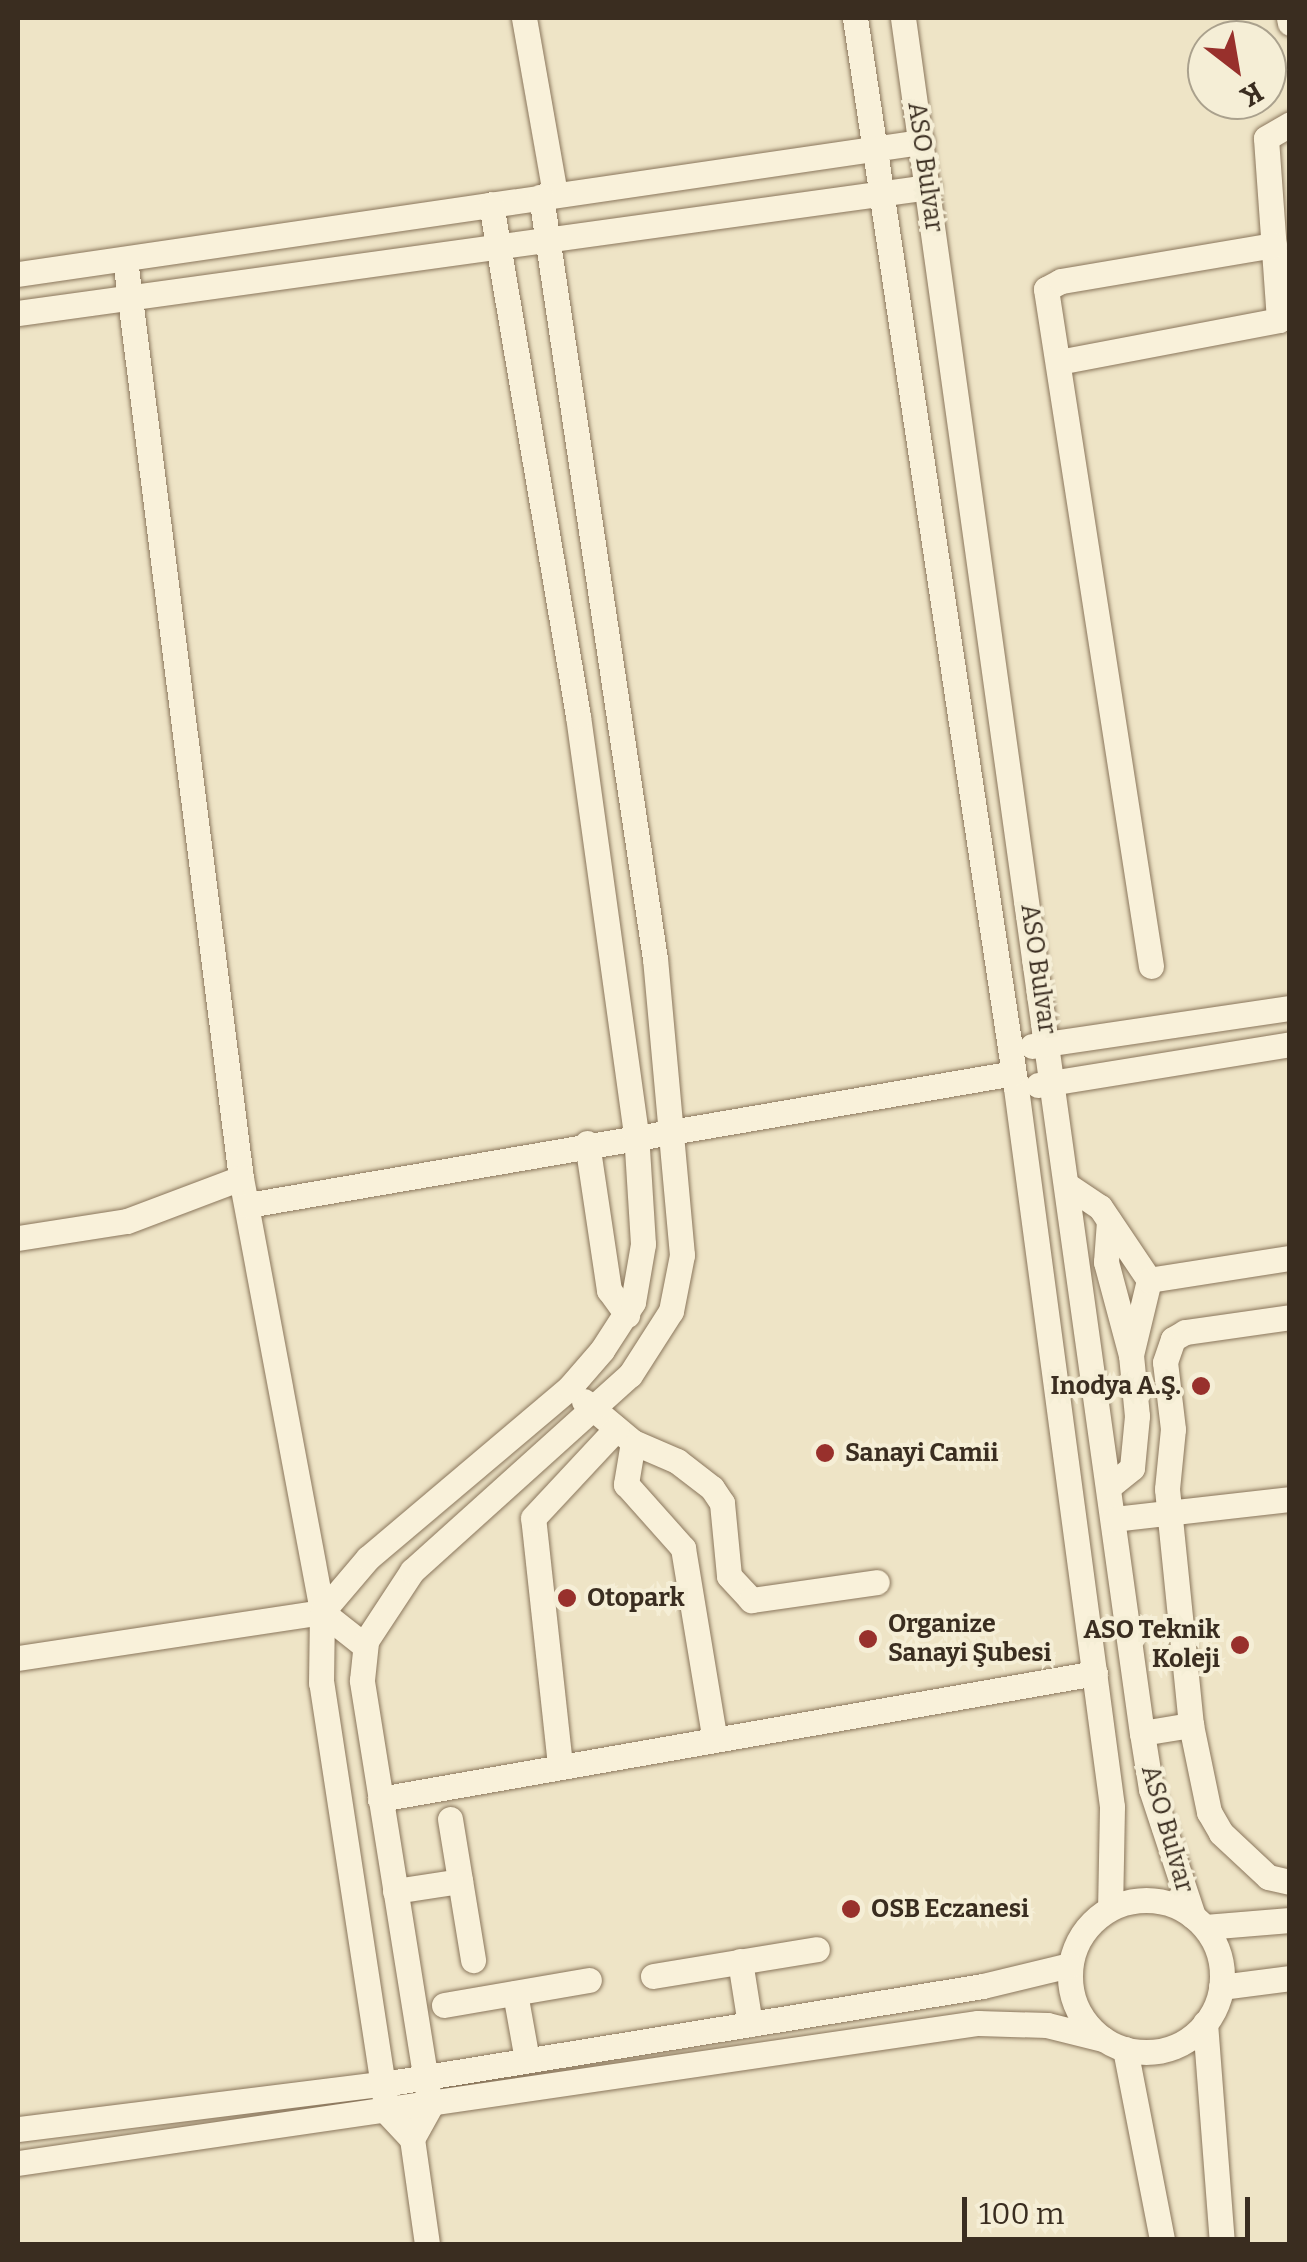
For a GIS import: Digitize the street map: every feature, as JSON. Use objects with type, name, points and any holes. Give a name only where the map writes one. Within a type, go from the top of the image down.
[{"type":"street","points":[[524,18],[548,194],[546,239],[566,396],[655,959],[684,1232],[671,1311],[615,1428],[533,1518],[560,1765]]},
{"type":"street","name":"ASO Bulvar","points":[[854,18],[1013,1070],[1095,1673],[1112,1807],[1110,1908]]},
{"type":"street","name":"ASO Bulvar","points":[[903,18],[1070,1187],[1142,1733],[1151,1789],[1199,1921]]},
{"type":"street","points":[[1059,362],[1271,326],[1282,312],[1266,138],[1290,124]]},
{"type":"street","points":[[18,274],[872,144],[921,142]]},
{"type":"street","points":[[18,313],[928,187]]},
{"type":"street","points":[[18,1658],[322,1612],[368,1558],[570,1387],[627,1314],[644,1244],[636,1134],[569,662],[491,204]]},
{"type":"street","points":[[1151,966],[1050,284],[1274,245]]},
{"type":"street","points":[[125,259],[241,1178],[322,1612],[322,1683],[387,2112],[412,2139],[428,2244]]},
{"type":"street","points":[[522,402],[566,396]]},
{"type":"street","points":[[544,522],[585,516]]},
{"type":"street","points":[[569,662],[607,654]]},
{"type":"street","points":[[248,1206],[1013,1070],[1049,1045],[1290,1008]]},
{"type":"street","points":[[1013,1070],[1054,1082],[1290,1044]]},
{"type":"street","points":[[587,1144],[609,1290],[627,1314]]},
{"type":"street","points":[[18,1238],[126,1221],[241,1178]]},
{"type":"street","points":[[1070,1187],[1092,1199],[1149,1280],[1131,1355]]},
{"type":"street","points":[[1110,1221],[1106,1262],[1131,1355],[1134,1460],[1125,1479],[1110,1486]]},
{"type":"street","points":[[1149,1280],[1290,1258]]},
{"type":"street","points":[[1290,1318],[1173,1339],[1162,1379],[1174,1428],[1169,1516],[1191,1726],[1208,1812],[1221,1833],[1268,1876],[1290,1882]]},
{"type":"street","points":[[570,1387],[615,1428],[677,1460],[718,1495],[729,1576],[751,1600],[877,1582]]},
{"type":"street","points":[[412,2139],[430,2106],[362,1680],[365,1646],[372,1625],[412,1571],[615,1428]]},
{"type":"street","points":[[615,1428],[626,1484],[682,1548],[714,1736]]},
{"type":"street","points":[[1114,1519],[1290,1500]]},
{"type":"street","points":[[322,1612],[365,1646]]},
{"type":"street","points":[[380,1800],[714,1736],[1095,1673]]},
{"type":"street","points":[[1142,1733],[1191,1726]]},
{"type":"street","points":[[450,1819],[473,1960]]},
{"type":"street","points":[[395,1891],[460,1881]]},
{"type":"street","points":[[1163,2244],[1114,2044],[1075,2008],[1070,1965],[1083,1932],[1110,1908],[1153,1901],[1199,1921],[1290,1920]]},
{"type":"street","points":[[1199,1921],[1218,1956],[1221,1987],[1205,2024],[1222,2244]]},
{"type":"street","points":[[653,1976],[817,1949]]},
{"type":"street","points":[[740,1962],[750,2024]]},
{"type":"street","points":[[18,2129],[425,2077],[750,2024],[1070,1965]]},
{"type":"street","points":[[1221,1987],[1290,1978]]},
{"type":"street","points":[[444,2006],[588,1980]]},
{"type":"street","points":[[516,1993],[527,2060]]},
{"type":"street","points":[[18,2163],[978,2024],[1047,2026],[1114,2044],[1169,2048],[1205,2024]]},
{"type":"place","name":"Inodya A.Ş.","points":[[1201,1386]]},
{"type":"place","name":"Sanayi Camii","points":[[825,1453]]},
{"type":"place","name":"Otopark","points":[[567,1598]]},
{"type":"place","name":"Organize Sanayi Şubesi","points":[[868,1639]]},
{"type":"place","name":"ASO Teknik Koleji","points":[[1240,1645]]},
{"type":"place","name":"OSB Eczanesi","points":[[851,1909]]}]
